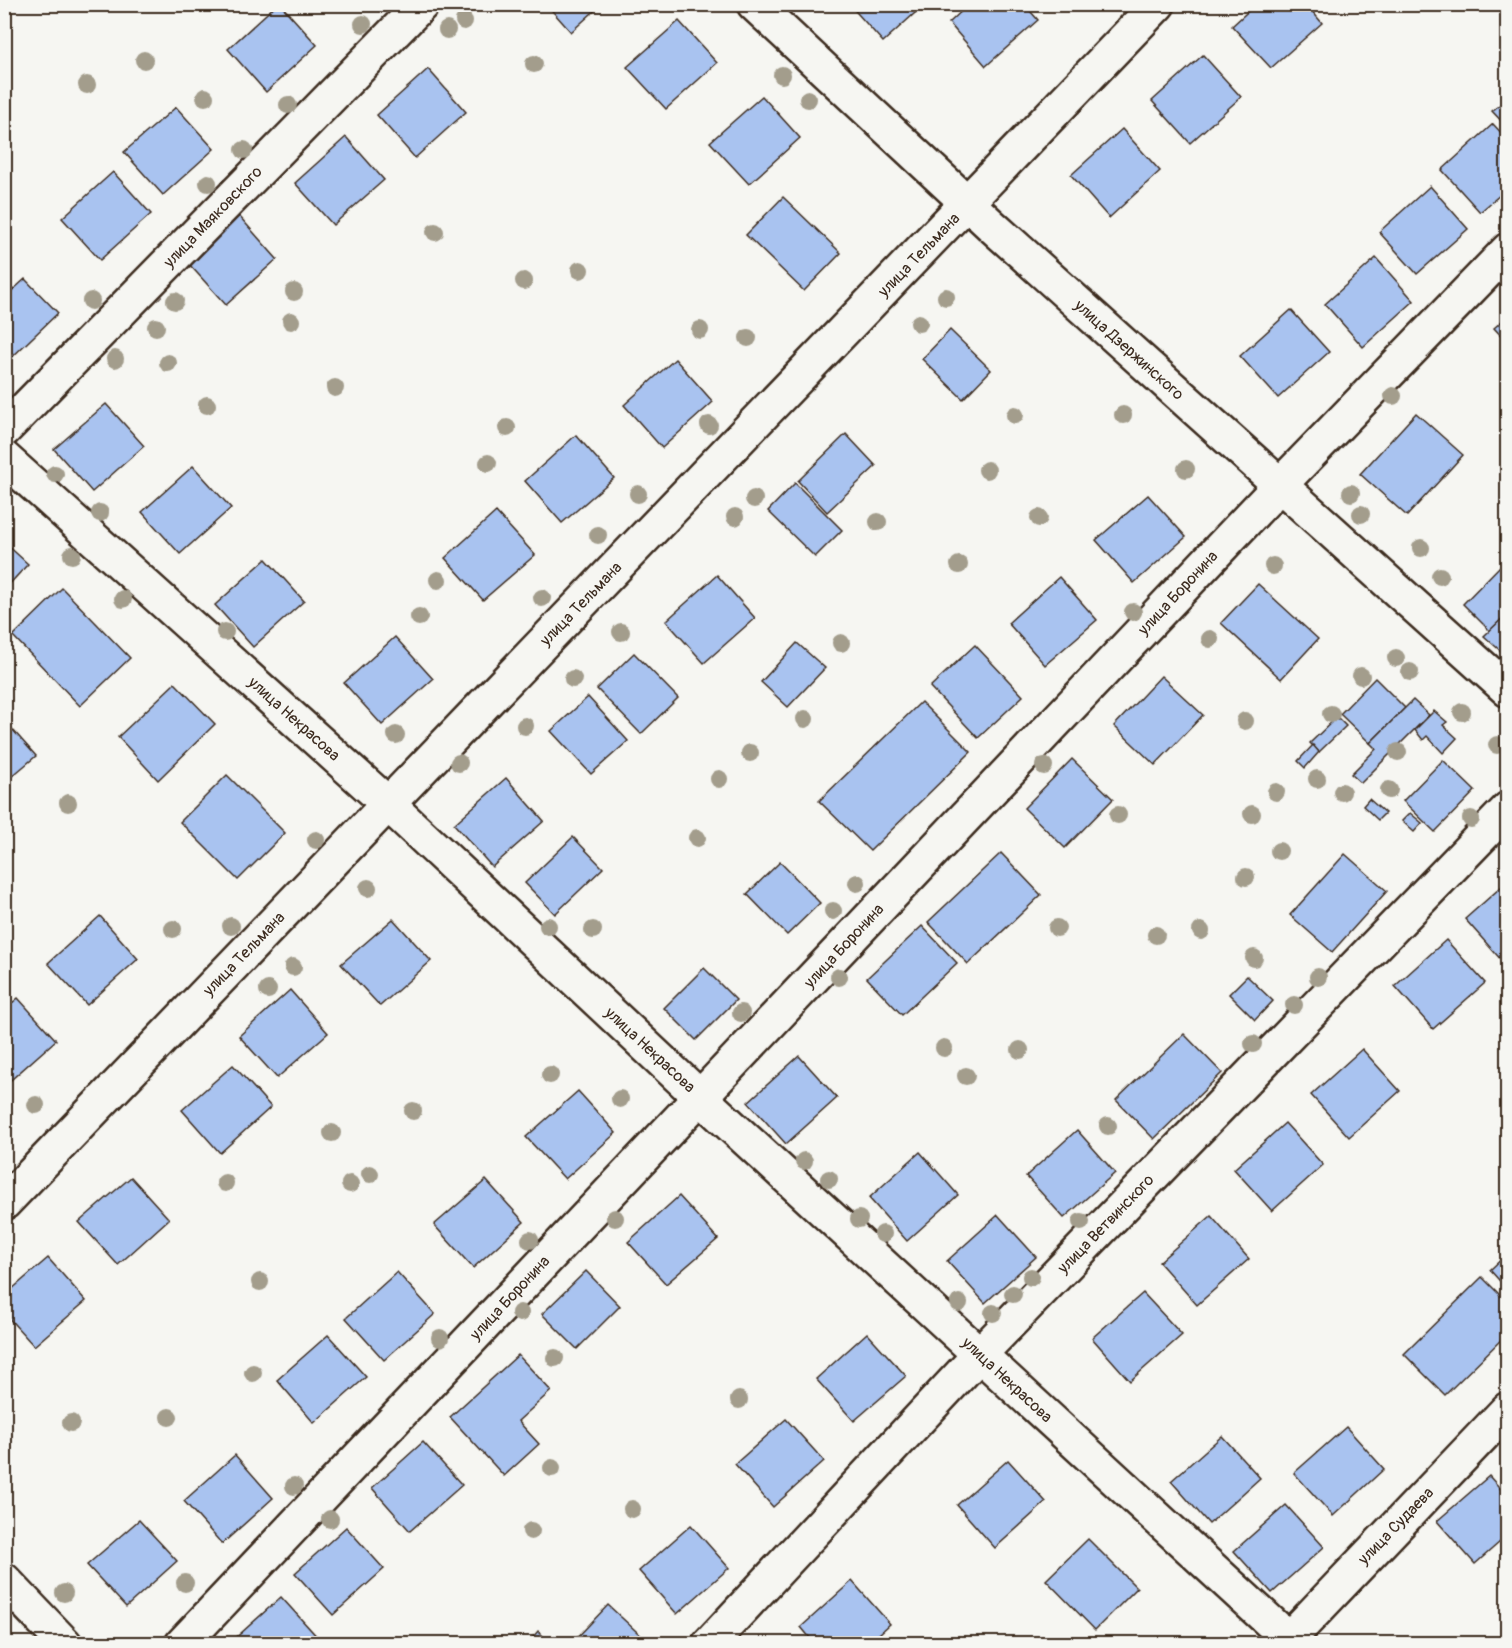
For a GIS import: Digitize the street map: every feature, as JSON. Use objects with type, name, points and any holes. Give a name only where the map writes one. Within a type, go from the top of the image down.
[{"type":"street","name":"улица Маяковского","points":[[4,430],[422,4]]},
{"type":"street","name":"улица Дзержинского","points":[[754,4],[968,204],[1508,690]]},
{"type":"street","name":"улица Тельмана","points":[[4,1203],[1158,4]]},
{"type":"street","name":"улица Боронина","points":[[182,1644],[1280,486],[1508,250]]},
{"type":"street","name":"улица Некрасова","points":[[4,458],[387,803],[700,1097],[1289,1642]]},
{"type":"street","name":"улица Ветвинского","points":[[709,1644],[979,1355],[1508,809]]},
{"type":"street","name":"улица Судаева","points":[[1289,1642],[1508,1409]]},
{"type":"street","points":[[4,1580],[65,1644]]},
{"type":"building","points":[[277,4],[280,4],[317,45],[266,92],[228,49]]},
{"type":"building","points":[[546,4],[602,4],[571,32]]},
{"type":"building","points":[[849,4],[925,4],[883,42]]},
{"type":"building","points":[[969,4],[1024,4],[1038,20],[986,66],[949,23]]},
{"type":"building","points":[[1256,4],[1306,4],[1322,23],[1271,68],[1232,26]]},
{"type":"building","points":[[679,21],[717,63],[666,109],[627,67]]},
{"type":"building","points":[[1203,55],[1241,97],[1190,143],[1152,101]]},
{"type":"building","points":[[428,69],[466,112],[415,158],[377,115]]},
{"type":"building","points":[[762,96],[800,138],[749,184],[710,142]]},
{"type":"building","points":[[1508,98],[1508,128],[1492,111]]},
{"type":"building","points":[[176,107],[214,149],[163,195],[124,152]]},
{"type":"building","points":[[1493,124],[1508,140],[1508,188],[1480,212],[1442,170]]},
{"type":"building","points":[[1122,129],[1160,171],[1109,218],[1071,175]]},
{"type":"building","points":[[346,137],[384,180],[333,225],[295,183]]},
{"type":"building","points":[[113,172],[151,214],[100,260],[62,218]]},
{"type":"building","points":[[1430,186],[1468,229],[1417,274],[1379,232]]},
{"type":"building","points":[[783,197],[841,253],[804,291],[746,235]]},
{"type":"building","points":[[239,216],[277,259],[226,305],[188,263]]},
{"type":"building","points":[[1376,258],[1414,301],[1363,347],[1325,304]]},
{"type":"building","points":[[25,279],[58,313],[8,361],[4,358],[4,298]]},
{"type":"building","points":[[1291,310],[1329,352],[1278,398],[1240,356]]},
{"type":"building","points":[[1508,316],[1508,343],[1494,328]]},
{"type":"building","points":[[950,330],[991,370],[963,399],[922,359]]},
{"type":"building","points":[[675,359],[713,402],[662,448],[624,405]]},
{"type":"building","points":[[106,404],[144,446],[92,492],[54,449]]},
{"type":"building","points":[[1416,413],[1463,455],[1407,516],[1360,474]]},
{"type":"building","points":[[846,434],[876,466],[827,512],[798,481]]},
{"type":"building","points":[[576,435],[614,478],[562,523],[525,481]]},
{"type":"building","points":[[193,466],[231,508],[180,554],[142,512]]},
{"type":"building","points":[[795,483],[842,530],[815,557],[768,511]]},
{"type":"building","points":[[1148,495],[1186,537],[1134,583],[1096,540]]},
{"type":"building","points":[[496,512],[535,555],[483,600],[445,558]]},
{"type":"building","points":[[4,542],[28,564],[4,590]]},
{"type":"building","points":[[266,559],[304,601],[253,647],[215,605]]},
{"type":"building","points":[[1501,565],[1508,572],[1508,613],[1490,631],[1463,604]]},
{"type":"building","points":[[717,575],[755,618],[704,663],[666,621]]},
{"type":"building","points":[[1059,577],[1097,620],[1045,665],[1008,623]]},
{"type":"building","points":[[1258,584],[1318,639],[1281,679],[1221,623]]},
{"type":"building","points":[[62,588],[130,658],[80,706],[13,636]]},
{"type":"building","points":[[1508,613],[1508,651],[1505,655],[1484,636]]},
{"type":"building","points":[[395,637],[433,679],[382,725],[344,683]]},
{"type":"building","points":[[797,643],[825,668],[788,707],[761,682]]},
{"type":"building","points":[[975,645],[1023,696],[978,738],[930,687]]},
{"type":"building","points":[[634,653],[678,698],[641,734],[597,689]]},
{"type":"building","points":[[1161,676],[1203,715],[1155,765],[1114,726]]},
{"type":"building","points":[[1375,678],[1405,708],[1370,743],[1340,714]]},
{"type":"building","points":[[175,683],[215,724],[158,780],[118,737]]},
{"type":"building","points":[[588,697],[628,741],[591,774],[551,731]]},
{"type":"building","points":[[1413,700],[1429,715],[1361,783],[1351,774],[1376,749],[1370,743]]},
{"type":"building","points":[[921,702],[971,752],[870,851],[819,801]]},
{"type":"building","points":[[1434,711],[1447,722],[1443,725],[1457,738],[1443,753],[1427,736],[1423,740],[1415,730]]},
{"type":"building","points":[[1337,717],[1346,726],[1319,752],[1310,743]]},
{"type":"building","points":[[4,720],[36,756],[4,783]]},
{"type":"building","points":[[1313,745],[1319,752],[1305,768],[1298,761]]},
{"type":"building","points":[[1072,759],[1113,799],[1065,848],[1024,808]]},
{"type":"building","points":[[1443,760],[1475,791],[1435,832],[1403,801]]},
{"type":"building","points":[[227,775],[285,833],[238,880],[180,822]]},
{"type":"building","points":[[506,778],[544,821],[492,867],[454,824]]},
{"type":"building","points":[[1369,799],[1385,813],[1378,820],[1363,806]]},
{"type":"building","points":[[1410,813],[1422,823],[1414,832],[1402,821]]},
{"type":"building","points":[[573,837],[603,868],[555,914],[525,883]]},
{"type":"building","points":[[1001,853],[1041,895],[968,964],[928,922]]},
{"type":"building","points":[[1345,854],[1387,891],[1332,952],[1290,915]]},
{"type":"building","points":[[780,862],[820,903],[787,935],[747,894]]},
{"type":"building","points":[[1508,881],[1508,958],[1503,962],[1465,919]]},
{"type":"building","points":[[100,916],[138,959],[87,1005],[48,963]]},
{"type":"building","points":[[393,919],[431,961],[380,1006],[341,964]]},
{"type":"building","points":[[922,926],[957,963],[902,1015],[867,978]]},
{"type":"building","points":[[1446,940],[1485,983],[1433,1029],[1395,986]]},
{"type":"building","points":[[704,968],[736,1000],[696,1040],[664,1008]]},
{"type":"building","points":[[1247,976],[1273,1001],[1255,1020],[1229,994]]},
{"type":"building","points":[[290,990],[328,1033],[277,1078],[239,1036]]},
{"type":"building","points":[[18,998],[56,1040],[4,1086],[4,1010]]},
{"type":"building","points":[[1184,1034],[1222,1073],[1154,1139],[1116,1100]]},
{"type":"building","points":[[1362,1049],[1400,1091],[1349,1137],[1311,1095]]},
{"type":"building","points":[[799,1056],[837,1098],[786,1144],[748,1102]]},
{"type":"building","points":[[233,1065],[271,1107],[220,1153],[182,1110]]},
{"type":"building","points":[[578,1091],[616,1133],[565,1179],[526,1137]]},
{"type":"building","points":[[1285,1123],[1323,1165],[1272,1211],[1234,1169]]},
{"type":"building","points":[[1077,1130],[1115,1173],[1064,1218],[1026,1176]]},
{"type":"building","points":[[920,1152],[958,1195],[907,1241],[869,1198]]},
{"type":"building","points":[[131,1177],[169,1219],[118,1265],[79,1222]]},
{"type":"building","points":[[486,1180],[524,1222],[473,1268],[434,1225]]},
{"type":"building","points":[[679,1196],[718,1239],[666,1284],[628,1242]]},
{"type":"building","points":[[998,1215],[1036,1257],[985,1303],[947,1261]]},
{"type":"building","points":[[1211,1216],[1249,1259],[1197,1305],[1159,1262]]},
{"type":"building","points":[[1508,1253],[1508,1290],[1490,1270]]},
{"type":"building","points":[[48,1258],[86,1301],[34,1346],[4,1313],[4,1296]]},
{"type":"building","points":[[586,1271],[620,1306],[577,1349],[542,1314]]},
{"type":"building","points":[[397,1272],[435,1314],[384,1360],[346,1318]]},
{"type":"building","points":[[1482,1277],[1508,1303],[1508,1333],[1445,1395],[1404,1354]]},
{"type":"building","points":[[1143,1293],[1182,1335],[1130,1381],[1092,1338]]},
{"type":"building","points":[[867,1333],[906,1376],[854,1421],[816,1379]]},
{"type":"building","points":[[328,1335],[366,1377],[314,1423],[277,1380]]},
{"type":"building","points":[[518,1355],[551,1391],[518,1421],[539,1444],[504,1476],[450,1417]]},
{"type":"building","points":[[786,1419],[824,1461],[773,1507],[735,1464]]},
{"type":"building","points":[[1346,1427],[1384,1469],[1333,1516],[1294,1473]]},
{"type":"building","points":[[1222,1436],[1260,1478],[1209,1524],[1171,1481]]},
{"type":"building","points":[[423,1442],[462,1485],[410,1531],[372,1488]]},
{"type":"building","points":[[235,1455],[273,1498],[222,1544],[184,1501]]},
{"type":"building","points":[[1008,1460],[1046,1502],[995,1548],[957,1505]]},
{"type":"building","points":[[1489,1476],[1508,1497],[1508,1535],[1475,1564],[1437,1521]]},
{"type":"building","points":[[1286,1505],[1324,1547],[1272,1593],[1234,1551]]},
{"type":"building","points":[[139,1520],[177,1561],[126,1607],[87,1565]]},
{"type":"building","points":[[691,1525],[729,1568],[677,1614],[639,1571]]},
{"type":"building","points":[[346,1527],[384,1569],[333,1615],[295,1573]]},
{"type":"building","points":[[1088,1539],[1137,1588],[1095,1630],[1046,1580]]},
{"type":"building","points":[[852,1581],[890,1624],[868,1644],[815,1644],[801,1627]]},
{"type":"building","points":[[281,1597],[320,1640],[315,1644],[230,1643]]},
{"type":"building","points":[[608,1605],[650,1644],[571,1644]]},
{"type":"building","points":[[538,1631],[551,1644],[527,1644]]}]
